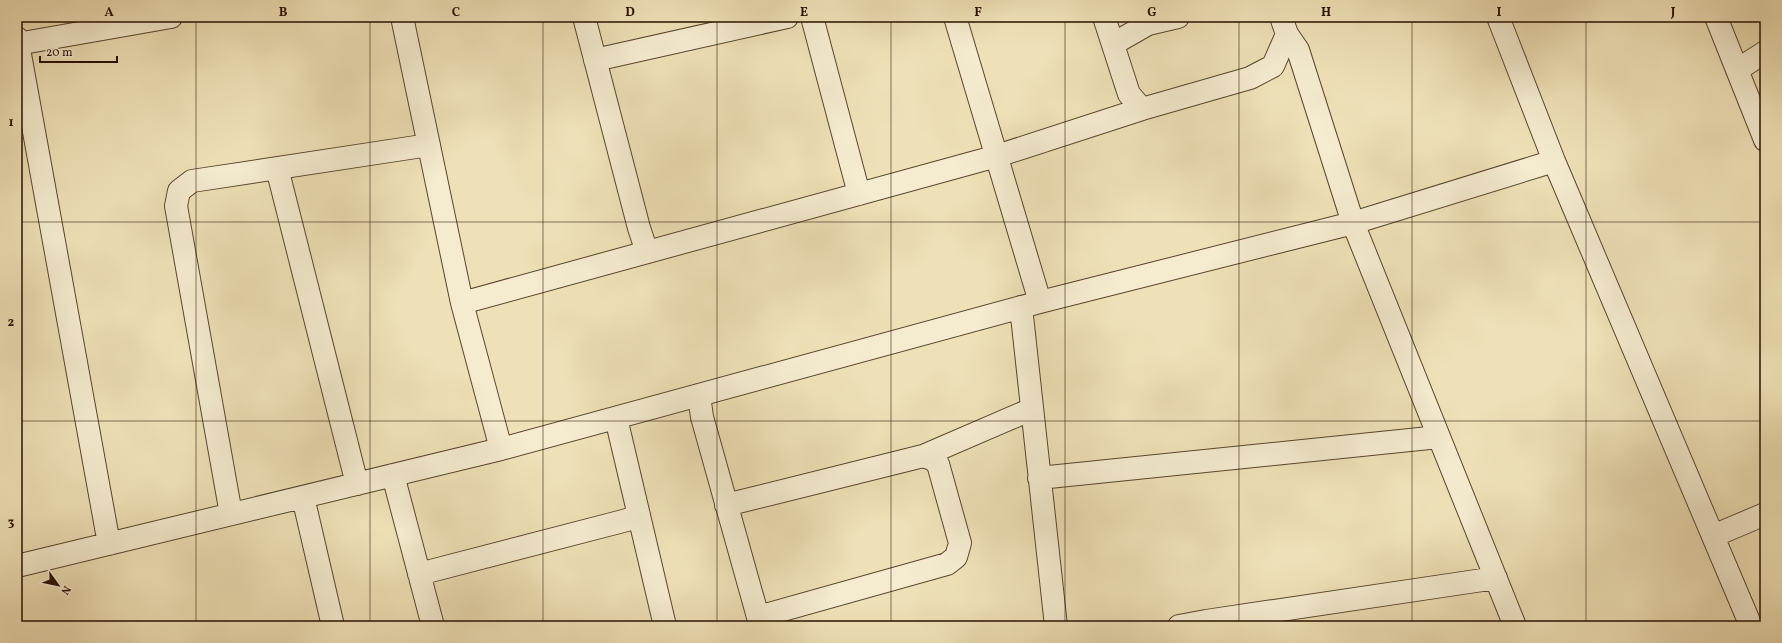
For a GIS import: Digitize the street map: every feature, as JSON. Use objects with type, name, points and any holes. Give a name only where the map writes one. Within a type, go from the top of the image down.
[{"type":"street","points":[[110,544],[17,42],[171,17]]},
{"type":"street","points":[[402,17],[462,303],[501,449]]},
{"type":"street","points":[[584,17],[639,228],[647,252]]},
{"type":"street","points":[[595,60],[787,17]]},
{"type":"street","points":[[812,17],[859,194]]},
{"type":"street","points":[[955,17],[997,156],[1030,304],[1032,409],[1056,626]]},
{"type":"street","points":[[1104,17],[1129,94],[1142,110]]},
{"type":"street","points":[[1113,44],[1148,24],[1178,17]]},
{"type":"street","points":[[1498,17],[1554,161],[1751,626]]},
{"type":"street","points":[[1716,17],[1765,140]]},
{"type":"street","points":[[462,303],[997,156],[1142,110],[1250,78],[1273,66],[1284,25]]},
{"type":"street","points":[[1284,25],[1298,50],[1353,223],[1515,626]]},
{"type":"street","points":[[1737,70],[1765,52]]},
{"type":"street","points":[[231,514],[176,206],[179,191],[192,181],[429,145]]},
{"type":"street","points":[[17,566],[501,449],[1030,304],[1353,223],[1554,161]]},
{"type":"street","points":[[277,168],[357,484]]},
{"type":"street","points":[[699,395],[702,417],[759,622],[947,564],[956,557],[960,542],[938,464],[932,459],[923,456]]},
{"type":"street","points":[[726,505],[923,456],[1032,409]]},
{"type":"street","points":[[616,418],[665,626]]},
{"type":"street","points":[[1039,478],[1439,437]]},
{"type":"street","points":[[394,475],[433,626]]},
{"type":"street","points":[[303,497],[333,626]]},
{"type":"street","points":[[1713,536],[1765,514]]},
{"type":"street","points":[[419,574],[627,520],[639,515]]},
{"type":"street","points":[[1179,626],[1496,578]]}]
